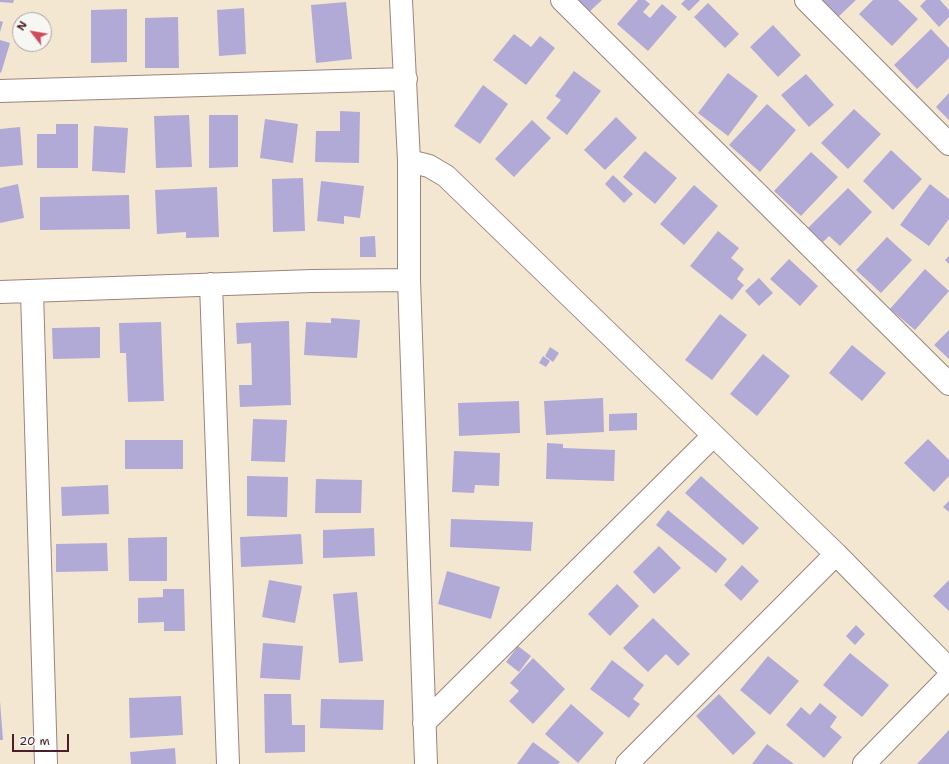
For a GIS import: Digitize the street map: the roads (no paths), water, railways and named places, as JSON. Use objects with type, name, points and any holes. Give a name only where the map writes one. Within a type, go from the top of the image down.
[{"type":"street","points":[[401,0],[409,161],[409,280],[426,764]]},
{"type":"street","points":[[562,0],[949,384]]},
{"type":"street","points":[[806,0],[949,144]]},
{"type":"street","points":[[0,91],[406,79]]},
{"type":"street","points":[[409,161],[429,166],[446,176],[836,554],[949,669]]},
{"type":"street","points":[[0,292],[32,292],[211,284],[409,280]]},
{"type":"street","points":[[211,284],[228,764]]},
{"type":"street","points":[[32,292],[46,764]]},
{"type":"street","points":[[424,723],[713,436]]},
{"type":"street","points":[[627,764],[836,554]]},
{"type":"street","points":[[864,764],[949,678]]}]
